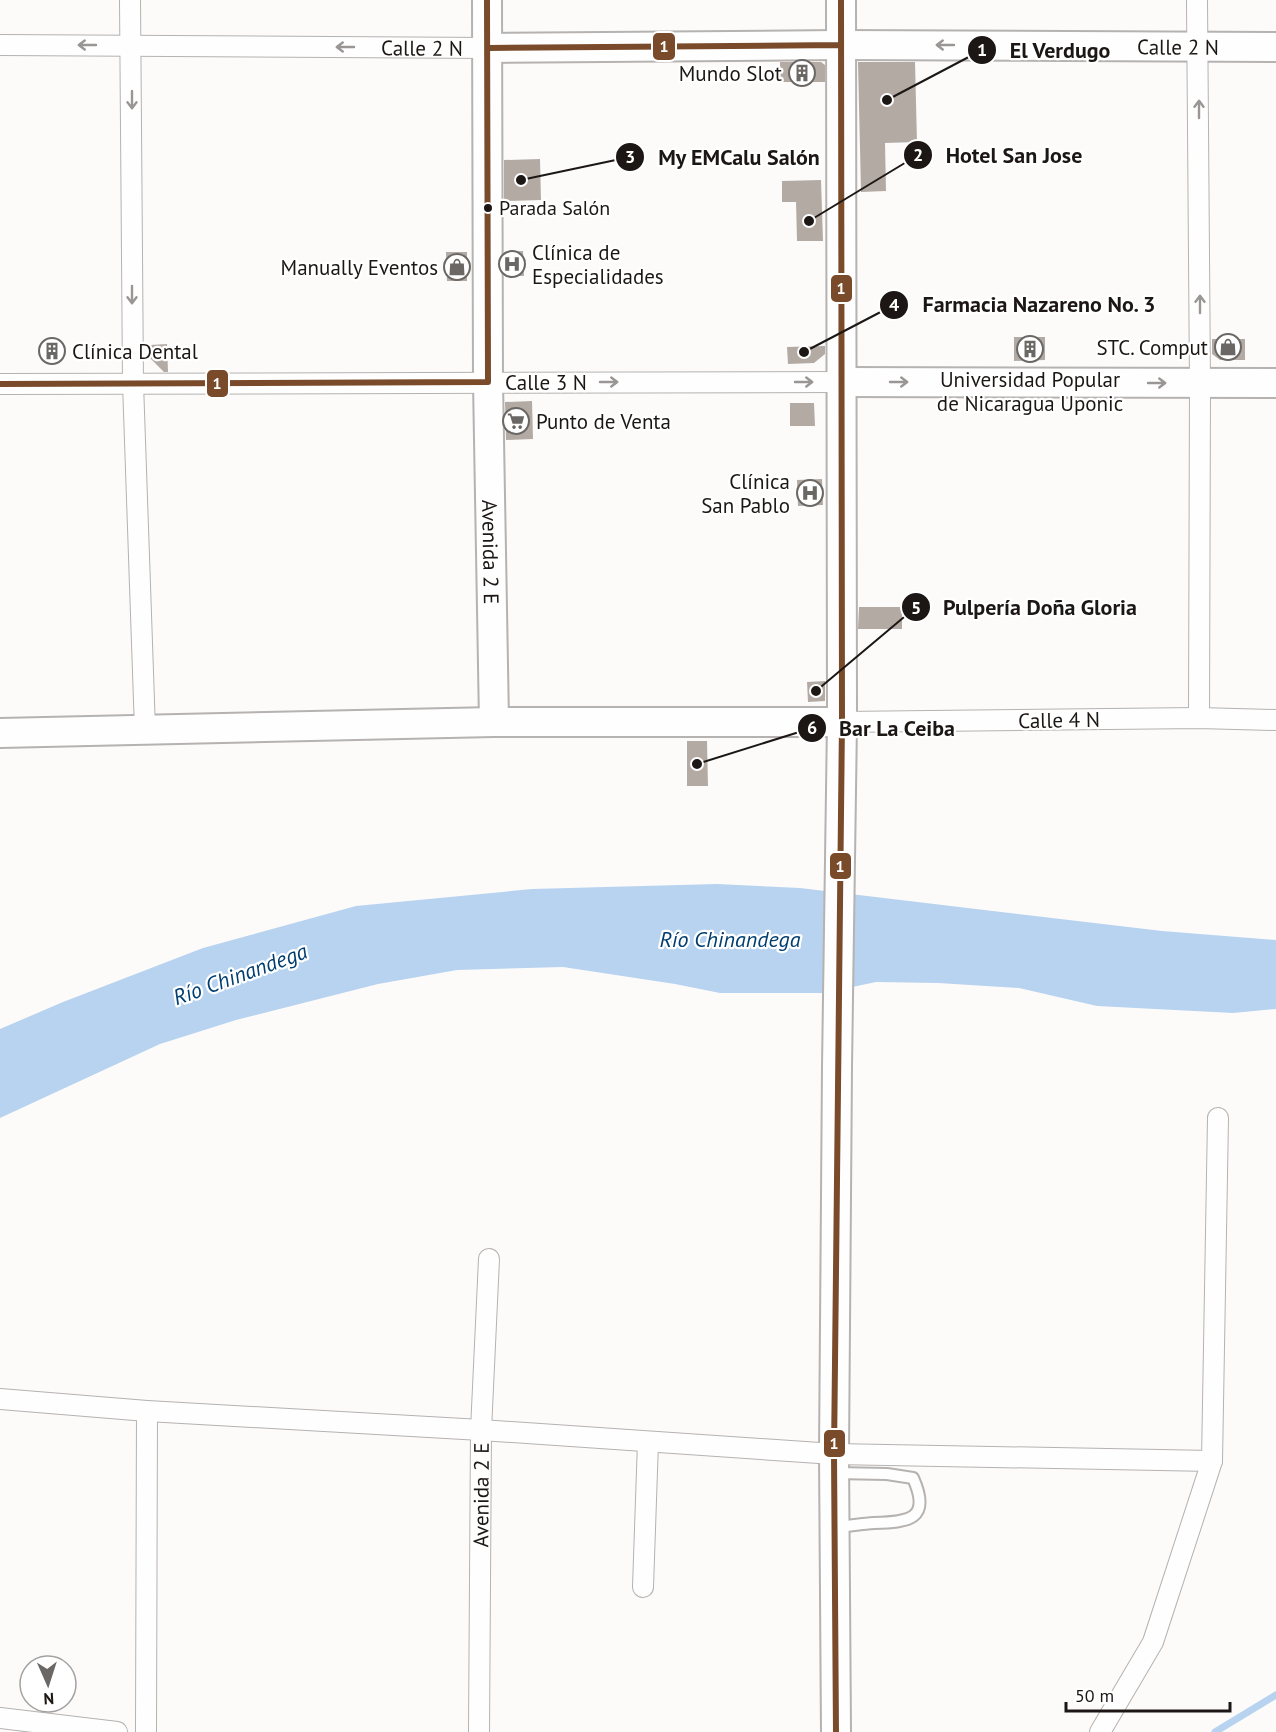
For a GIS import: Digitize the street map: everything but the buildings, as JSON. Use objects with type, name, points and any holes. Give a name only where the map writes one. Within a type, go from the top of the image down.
[{"type":"street","points":[[130,0],[133,383],[145,730]]},
{"type":"street","name":"Avenida 2 E","points":[[487,0],[488,382],[494,722]]},
{"type":"street","points":[[836,1732],[837,1067],[842,722],[840,0]]},
{"type":"street","points":[[1197,0],[1200,384],[1199,718]]},
{"type":"street","name":"Calle 2 N","points":[[0,45],[488,48],[840,45],[1276,46]]},
{"type":"street","points":[[840,382],[1276,383]]},
{"type":"street","name":"Calle 3 N","points":[[0,384],[840,382]]},
{"type":"street","name":"Calle 4 N","points":[[842,722],[1199,718],[1276,720]]},
{"type":"street","points":[[0,733],[494,722],[842,722]]},
{"type":"street","points":[[1100,1732],[1153,1642],[1212,1461],[1218,1118]]},
{"type":"street","name":"Avenida 2 E","points":[[479,1732],[481,1430],[489,1259]]},
{"type":"street","points":[[0,1399],[147,1411],[648,1442],[835,1464],[1212,1461]]},
{"type":"street","points":[[146,1732],[147,1411]]},
{"type":"street","points":[[643,1587],[648,1442]]},
{"type":"street","points":[[0,1718],[117,1732]]},
{"type":"lane","points":[[835,1464],[914,1478],[920,1492],[919,1507],[913,1517],[901,1522],[835,1527]]},
{"type":"water","name":"Río Chinandega","points":[[717,884],[800,888],[1162,931],[1276,940],[1276,1009],[1233,1013],[1097,1006],[1019,988],[938,983],[876,982],[824,993],[720,993],[563,967],[457,970],[378,984],[236,1020],[160,1044],[0,1118],[0,1029],[203,948],[356,906],[532,889]]},
{"type":"waterway","points":[[1215,1732],[1276,1695]]},
{"type":"transit line","name":"1","points":[[0,384],[488,382],[487,0]]},
{"type":"transit line","name":"1","points":[[836,1732],[834,1454],[842,722],[841,0]]},
{"type":"transit line","name":"1","points":[[488,48],[840,45]]},
{"type":"place","name":"Mundo Slot","points":[[802,73]]},
{"type":"place","name":"El Verdugo","points":[[887,100]]},
{"type":"place","name":"My EMCalu Salón","points":[[521,180]]},
{"type":"place","name":"Parada Salón","points":[[488,208]]},
{"type":"place","name":"Hotel San Jose","points":[[809,221]]},
{"type":"place","name":"Clínica de Especialidades","points":[[512,264]]},
{"type":"place","name":"Manually Eventos","points":[[457,267]]},
{"type":"place","name":"STC. Comput","points":[[1228,347]]},
{"type":"place","name":"Universidad Popular de Nicaragua Uponic","points":[[1030,349]]},
{"type":"place","name":"Clínica Dental","points":[[52,351]]},
{"type":"place","name":"Farmacia Nazareno No. 3","points":[[804,352]]},
{"type":"place","name":"Punto de Venta","points":[[516,421]]},
{"type":"place","name":"Clínica San Pablo","points":[[810,493]]},
{"type":"place","name":"Pulpería Doña Gloria","points":[[816,691]]},
{"type":"place","name":"Bar La Ceiba","points":[[697,764]]}]
